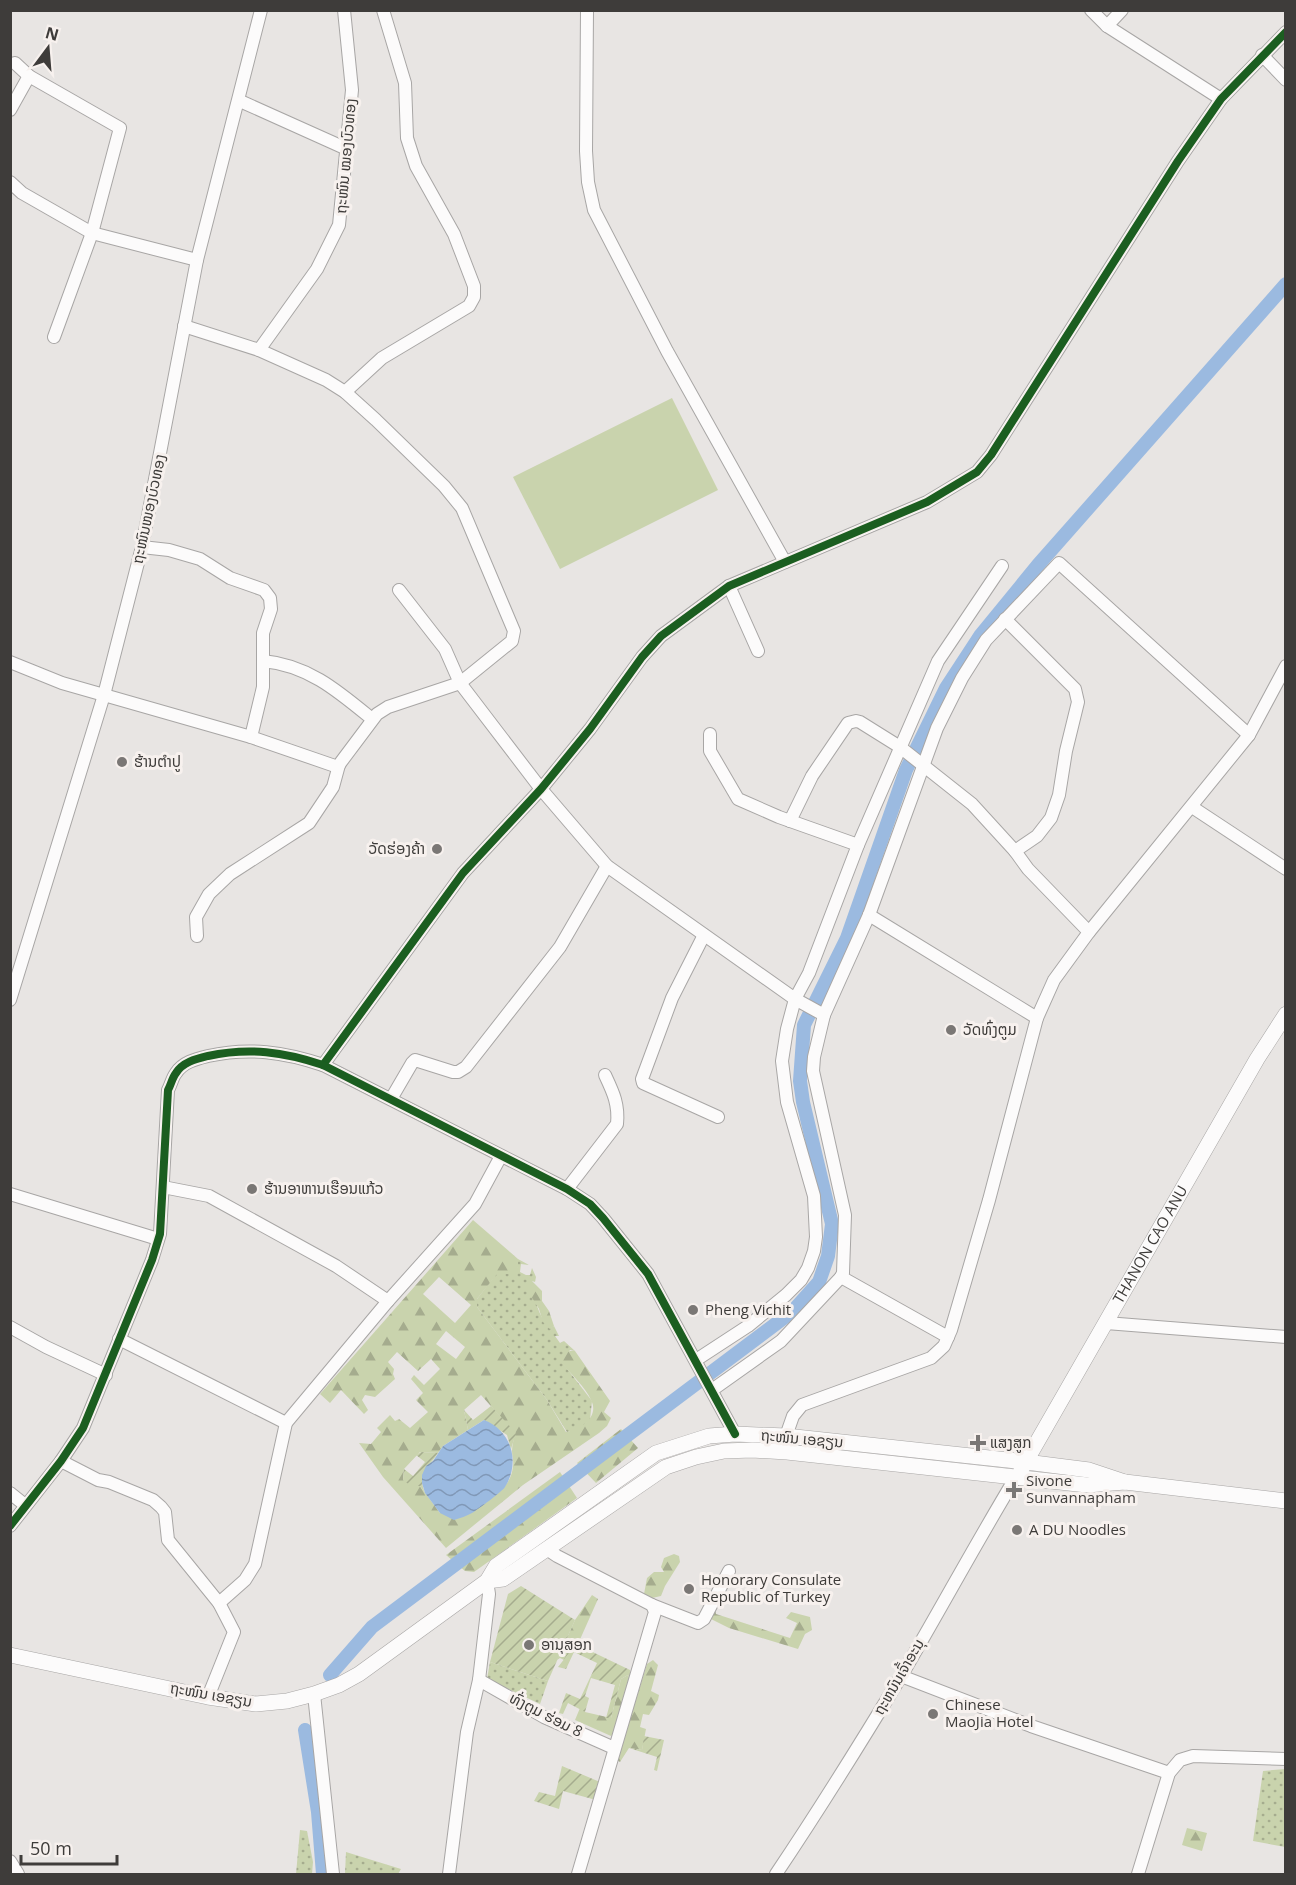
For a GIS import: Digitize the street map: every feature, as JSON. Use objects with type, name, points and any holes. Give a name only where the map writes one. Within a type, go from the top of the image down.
[{"type":"main road","name":"THANON CAO ANU","points":[[1016,1477],[1257,1059],[1286,1014]]},
{"type":"main road","name":"ຖະໜົນ ເອຊຽນ","points":[[10,1655],[256,1704],[314,1695],[359,1674],[488,1581],[496,1566],[656,1453],[709,1436],[735,1434],[786,1436],[1026,1462],[1089,1470],[1125,1482]]},
{"type":"main road","name":"ຖະໜົນ ເອຊຽນ","points":[[488,1581],[503,1579],[666,1467],[724,1451],[787,1452],[1087,1485],[1125,1482],[1286,1501]]},
{"type":"street","name":"ຖະໜົນໜອງບົວທອງ","points":[[10,1000],[104,695],[142,547],[197,260],[240,100],[261,10]]},
{"type":"street","name":"ຖະໜົນ ໝອງບົວທອງ","points":[[259,350],[317,269],[339,225],[352,90],[344,10]]},
{"type":"street","points":[[345,392],[382,358],[469,306],[474,297],[474,286],[454,234],[416,166],[407,138],[405,83],[383,10]]},
{"type":"street","points":[[587,10],[585,151],[594,210],[672,359],[785,562]]},
{"type":"street","points":[[1091,10],[1107,26],[1221,99]]},
{"type":"street","points":[[1107,26],[1122,10]]},
{"type":"street","points":[[323,1065],[463,873],[541,789],[590,729],[642,657],[661,636],[729,586],[927,502],[977,472],[991,455],[1178,161],[1221,99],[1286,32]]},
{"type":"street","points":[[1262,55],[1286,80]]},
{"type":"street","points":[[15,63],[29,76],[120,128],[92,233],[54,338]]},
{"type":"street","points":[[10,110],[29,76]]},
{"type":"street","points":[[240,100],[347,149]]},
{"type":"street","points":[[10,182],[22,193],[92,233],[197,260]]},
{"type":"street","points":[[184,326],[259,350],[326,380],[345,392],[425,467],[462,508],[514,631],[512,641],[460,683],[388,707],[372,719],[339,765],[333,787],[309,823],[230,874],[209,894],[196,917],[196,936]]},
{"type":"street","points":[[142,547],[169,550],[200,559],[230,578],[264,590],[270,598],[271,609],[262,633],[263,687],[251,737]]},
{"type":"street","points":[[711,1388],[781,1341],[842,1277],[845,1215],[813,1071],[814,1057],[824,1015],[869,915],[920,763],[962,678],[986,640],[1059,563],[1249,735]]},
{"type":"street","points":[[698,1363],[786,1295],[801,1280],[814,1251],[816,1218],[814,1196],[787,1102],[782,1061],[795,999],[809,973],[858,845],[903,749],[938,661],[1002,566]]},
{"type":"street","points":[[729,586],[758,651]]},
{"type":"street","points":[[399,590],[445,649],[460,683],[541,789],[607,866],[795,999],[824,1015]]},
{"type":"street","points":[[1005,619],[1075,689],[1078,702],[1066,751],[1059,795],[1051,818],[1037,836],[1015,851]]},
{"type":"street","points":[[263,661],[278,662],[314,675],[372,719]]},
{"type":"street","points":[[10,662],[62,683],[251,737],[335,766],[339,765]]},
{"type":"street","points":[[786,1436],[793,1416],[802,1405],[931,1358],[944,1346],[989,1200],[1037,1018],[1054,980],[1089,932],[1249,735],[1286,666]]},
{"type":"street","points":[[790,821],[812,776],[848,723],[860,722],[903,749],[972,804],[1028,868],[1089,932]]},
{"type":"street","points":[[710,734],[710,751],[736,797],[790,821],[858,845]]},
{"type":"street","points":[[1192,807],[1286,868]]},
{"type":"street","points":[[391,1099],[415,1060],[453,1072],[466,1068],[560,947],[607,866]]},
{"type":"street","points":[[869,915],[1037,1018]]},
{"type":"street","points":[[704,935],[672,998],[641,1076],[643,1083],[718,1117]]},
{"type":"street","points":[[10,1526],[61,1461],[83,1428],[152,1260],[158,1239],[163,1187],[168,1090],[176,1071],[191,1060],[233,1050],[268,1052],[323,1065],[567,1189],[590,1204],[648,1274],[735,1434]]},
{"type":"street","points":[[567,1189],[617,1124],[616,1096],[605,1075]]},
{"type":"street","points":[[219,1603],[245,1580],[255,1564],[286,1423],[388,1301],[474,1204],[501,1156]]},
{"type":"street","points":[[163,1187],[209,1196],[336,1266],[388,1301]]},
{"type":"street","points":[[10,1194],[158,1239]]},
{"type":"street","points":[[842,1277],[948,1337]]},
{"type":"street","points":[[1106,1323],[1286,1337]]},
{"type":"street","points":[[10,1327],[106,1375]]},
{"type":"street","points":[[119,1339],[286,1423]]},
{"type":"street","points":[[61,1461],[98,1480],[109,1482],[153,1500],[165,1512],[168,1540],[219,1603],[234,1632],[208,1696]]},
{"type":"street","name":"ຖະຫນົນເຈົ້າອະນຸ","points":[[777,1875],[901,1676],[1016,1477]]},
{"type":"street","points":[[10,1494],[25,1505]]},
{"type":"street","points":[[548,1550],[652,1605],[698,1623],[702,1621],[729,1571]]},
{"type":"street","points":[[448,1875],[467,1732],[479,1680],[489,1594],[488,1581]]},
{"type":"street","points":[[581,1873],[614,1748],[655,1612],[652,1605]]},
{"type":"street","points":[[901,1676],[1031,1726],[1169,1773]]},
{"type":"street","name":"ທົ່ງຕູມ ຮ່ອມ 8","points":[[479,1680],[544,1717],[614,1748]]},
{"type":"street","points":[[314,1695],[333,1875]]},
{"type":"street","points":[[1138,1875],[1169,1773],[1180,1760],[1193,1756],[1286,1759]]},
{"type":"street","points":[[10,1862],[18,1875]]},
{"type":"green space","points":[[672,398],[718,490],[560,569],[513,477]]},
{"type":"green space","points":[[473,1220],[518,1259],[518,1267],[513,1274],[497,1274],[477,1299],[477,1307],[547,1400],[566,1432],[577,1429],[587,1422],[593,1412],[589,1395],[561,1362],[569,1351],[575,1351],[610,1401],[604,1412],[611,1418],[607,1426],[599,1433],[523,1485],[446,1548],[383,1477],[359,1443],[371,1444],[381,1432],[377,1428],[390,1415],[395,1421],[399,1419],[410,1428],[428,1412],[416,1400],[423,1393],[411,1379],[414,1375],[424,1385],[440,1369],[431,1359],[418,1371],[397,1352],[388,1362],[394,1369],[395,1379],[375,1397],[365,1395],[362,1400],[368,1410],[364,1414],[341,1390],[330,1403],[320,1394]],"holes":[[[439,1277],[471,1305],[455,1323],[423,1294]],[[446,1331],[465,1347],[456,1359],[436,1344]],[[481,1395],[515,1433],[512,1449],[513,1466],[510,1478],[496,1494],[440,1513],[420,1486],[403,1480],[404,1469],[420,1452],[438,1453],[443,1446],[468,1430],[464,1410]]]},
{"type":"green space","points":[[518,1259],[529,1265],[521,1264],[520,1272],[530,1275],[532,1268],[536,1277],[535,1282],[532,1281],[542,1318],[550,1328],[554,1326],[559,1336],[555,1336],[560,1343],[564,1341],[575,1351],[570,1350],[562,1362],[592,1401],[590,1420],[578,1430],[567,1432],[547,1400],[477,1307],[477,1299],[497,1273],[518,1267]]},
{"type":"green space","points":[[532,1281],[542,1291],[542,1301],[549,1311],[554,1326],[550,1329],[543,1322],[539,1309],[525,1286]]},
{"type":"green space","points":[[491,1406],[516,1433],[511,1449],[507,1435],[484,1420],[468,1430],[464,1410],[473,1420]]},
{"type":"green space","points":[[621,1429],[638,1448],[596,1483],[577,1463]]},
{"type":"green space","points":[[421,1452],[438,1453],[423,1475],[425,1493],[420,1486],[411,1486],[403,1480],[404,1469],[413,1476],[425,1462],[416,1455]]},
{"type":"green space","points":[[560,1472],[577,1498],[474,1572],[465,1571],[446,1555]]},
{"type":"green space","points":[[674,1554],[679,1556],[680,1562],[661,1596],[652,1598],[644,1594],[647,1578],[654,1572],[664,1572],[661,1567],[664,1558]]},
{"type":"green space","points":[[521,1586],[575,1620],[548,1681],[490,1662],[508,1594]]},
{"type":"green space","points":[[592,1595],[598,1599],[578,1644],[564,1660],[560,1658],[557,1660],[575,1620]]},
{"type":"green space","points":[[715,1609],[716,1614],[790,1638],[797,1623],[786,1618],[791,1612],[810,1617],[812,1630],[805,1634],[798,1649],[729,1628],[705,1616]]},
{"type":"green space","points":[[576,1644],[630,1670],[630,1680],[628,1675],[621,1679],[611,1718],[606,1718],[615,1685],[591,1678],[585,1696],[589,1698],[585,1712],[568,1703],[563,1714],[559,1713],[566,1693],[580,1699],[597,1663],[574,1652],[566,1669],[558,1667]]},
{"type":"green space","points":[[653,1660],[658,1665],[651,1691],[659,1695],[649,1715],[643,1714],[640,1727],[646,1729],[642,1750],[629,1748],[620,1762],[617,1760],[647,1664]]},
{"type":"green space","points":[[490,1662],[548,1681],[540,1704],[487,1679]]},
{"type":"green space","points":[[628,1675],[630,1680],[614,1733],[611,1736],[575,1720],[580,1708],[585,1712],[611,1718],[621,1679]]},
{"type":"green space","points":[[644,1736],[664,1740],[657,1771],[654,1770],[657,1757],[629,1748],[642,1750]]},
{"type":"green space","points":[[562,1766],[600,1782],[596,1800],[563,1791],[559,1809],[534,1801],[539,1792],[555,1796]]},
{"type":"green space","points":[[1285,1769],[1285,1847],[1253,1841],[1263,1771]]},
{"type":"green space","points":[[1187,1828],[1207,1833],[1202,1851],[1182,1845]]},
{"type":"green space","points":[[300,1830],[307,1831],[313,1862],[312,1874],[296,1874]]},
{"type":"green space","points":[[346,1852],[401,1869],[398,1874],[345,1874]]},
{"type":"water","points":[[484,1420],[501,1431],[507,1439],[513,1457],[510,1477],[503,1489],[490,1500],[472,1513],[454,1520],[440,1513],[425,1493],[422,1475],[426,1466],[433,1461],[443,1446]]},
{"type":"waterway","points":[[330,1675],[372,1627],[793,1311],[819,1282],[828,1256],[832,1224],[800,1081],[804,1025],[847,938],[906,770],[946,688],[980,636],[1038,565],[1286,284]]},
{"type":"waterway","points":[[305,1730],[318,1812],[323,1874]]},
{"type":"cycle path","points":[[323,1065],[463,873],[541,789],[590,729],[642,657],[661,636],[729,586],[927,502],[977,472],[991,455],[1178,161],[1221,99],[1286,32]]},
{"type":"cycle path","points":[[10,1526],[61,1461],[83,1428],[152,1260],[160,1234],[168,1090],[173,1077],[182,1066],[190,1062],[223,1053],[266,1052],[323,1065],[567,1189],[590,1204],[648,1274],[735,1434]]},
{"type":"place","name":"ຮ້ານຕຳປູ","points":[[122,762]]},
{"type":"place","name":"ວັດຮ່ອງຄ້າ","points":[[437,849]]},
{"type":"place","name":"ວັດທົ່ງຕູມ","points":[[951,1030]]},
{"type":"place","name":"ຮ້ານອາຫານເຮືອນແກ້ວ","points":[[252,1189]]},
{"type":"place","name":"Pheng Vichit","points":[[693,1310]]},
{"type":"place","name":"ແສງສູກ","points":[[978,1443]]},
{"type":"place","name":"Sivone Sunvannapham","points":[[1014,1490]]},
{"type":"place","name":"A DU Noodles","points":[[1017,1530]]},
{"type":"place","name":"Honorary Consulate Republic of Turkey","points":[[689,1589]]},
{"type":"place","name":"ອານຸສອກ","points":[[529,1645]]},
{"type":"place","name":"Chinese MaoJia Hotel","points":[[933,1714]]}]
